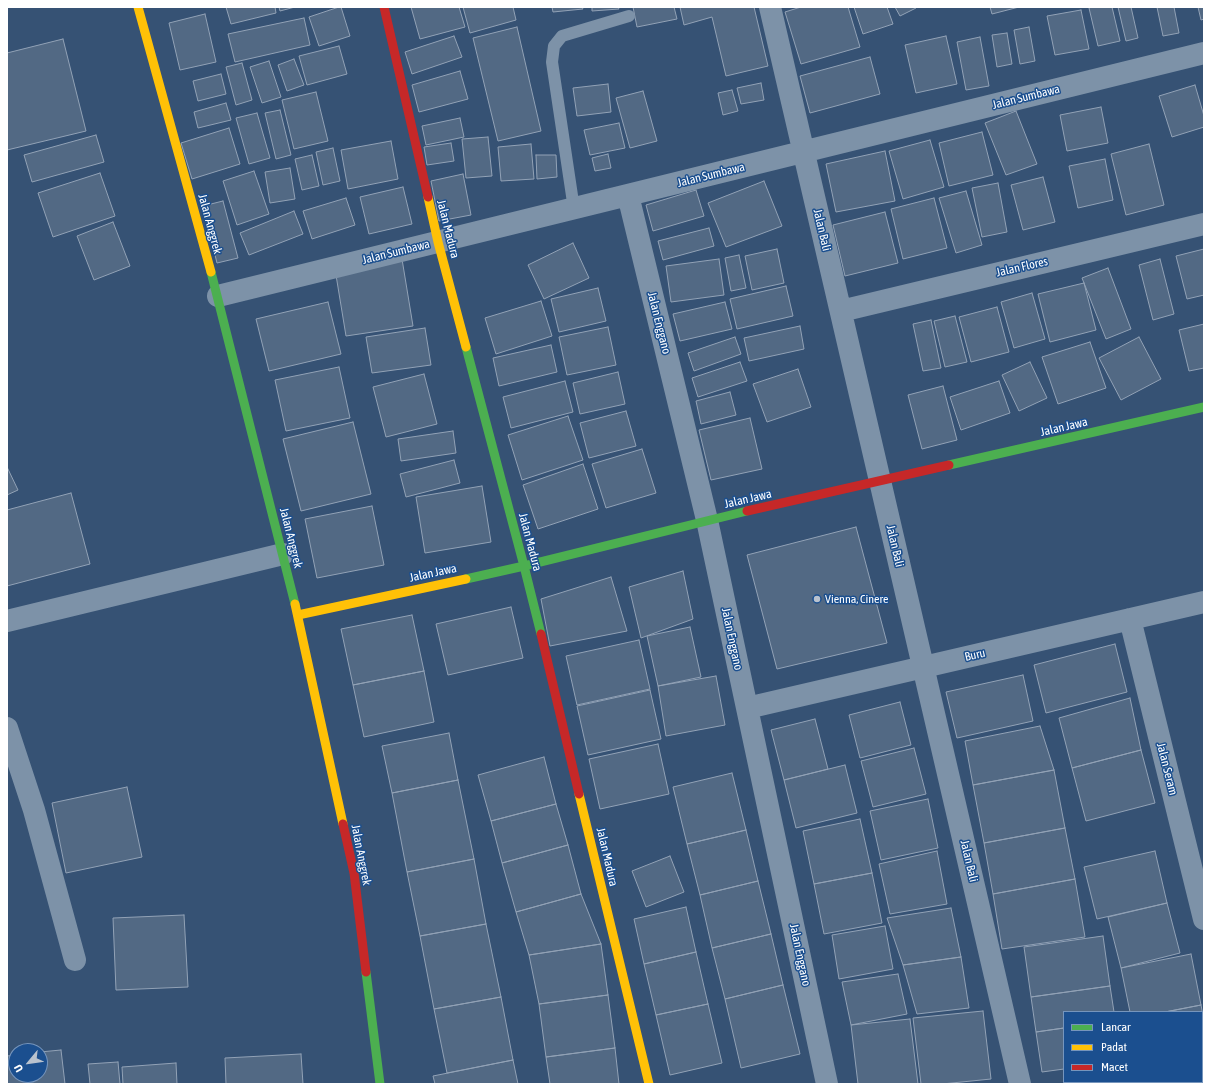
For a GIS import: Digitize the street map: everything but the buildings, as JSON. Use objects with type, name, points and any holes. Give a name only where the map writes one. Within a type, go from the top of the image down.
[{"type":"street","name":"Jalan Anggrek","points":[[138,7],[218,296],[298,615],[354,873],[380,1084]]},
{"type":"street","name":"Jalan Madura","points":[[384,7],[438,242],[524,566],[649,1084]]},
{"type":"street","name":"Jalan Bali","points":[[770,7],[1020,1084]]},
{"type":"street","name":"Jalan Sumbawa","points":[[218,296],[1204,53]]},
{"type":"street","name":"Jalan Enggano","points":[[628,195],[707,520],[827,1084]]},
{"type":"street","name":"Jalan Flores","points":[[841,311],[1204,224]]},
{"type":"street","name":"Jalan Jawa","points":[[298,615],[524,566],[707,520],[1204,408]]},
{"type":"street","points":[[7,621],[283,554]]},
{"type":"street","name":"Buru","points":[[747,708],[1204,602]]},
{"type":"street","name":"Jalan Seram","points":[[1130,619],[1204,919]]},
{"type":"street","points":[[7,728],[34,810],[75,960]]},
{"type":"street","points":[[1170,1084],[1187,1083]]},
{"type":"lane","points":[[574,209],[552,62],[554,46],[562,36],[629,16]]},
{"type":"traffic: fast","points":[[211,272],[295,604]]},
{"type":"traffic: fast","points":[[466,347],[541,634]]},
{"type":"traffic: fast","points":[[949,465],[1204,407]]},
{"type":"traffic: fast","points":[[466,579],[747,511]]},
{"type":"traffic: fast","points":[[366,972],[380,1084]]},
{"type":"traffic: slow","points":[[138,7],[211,272]]},
{"type":"traffic: slow","points":[[428,197],[438,242],[466,347]]},
{"type":"traffic: slow","points":[[298,615],[466,579]]},
{"type":"traffic: slow","points":[[295,604],[343,824]]},
{"type":"traffic: slow","points":[[579,794],[649,1084]]},
{"type":"traffic: jam","points":[[384,7],[428,197]]},
{"type":"traffic: jam","points":[[747,511],[949,465]]},
{"type":"traffic: jam","points":[[541,634],[579,794]]},
{"type":"traffic: jam","points":[[343,824],[354,873],[366,972]]},
{"type":"place","name":"Vienna, Cinere","points":[[817,599]]}]
